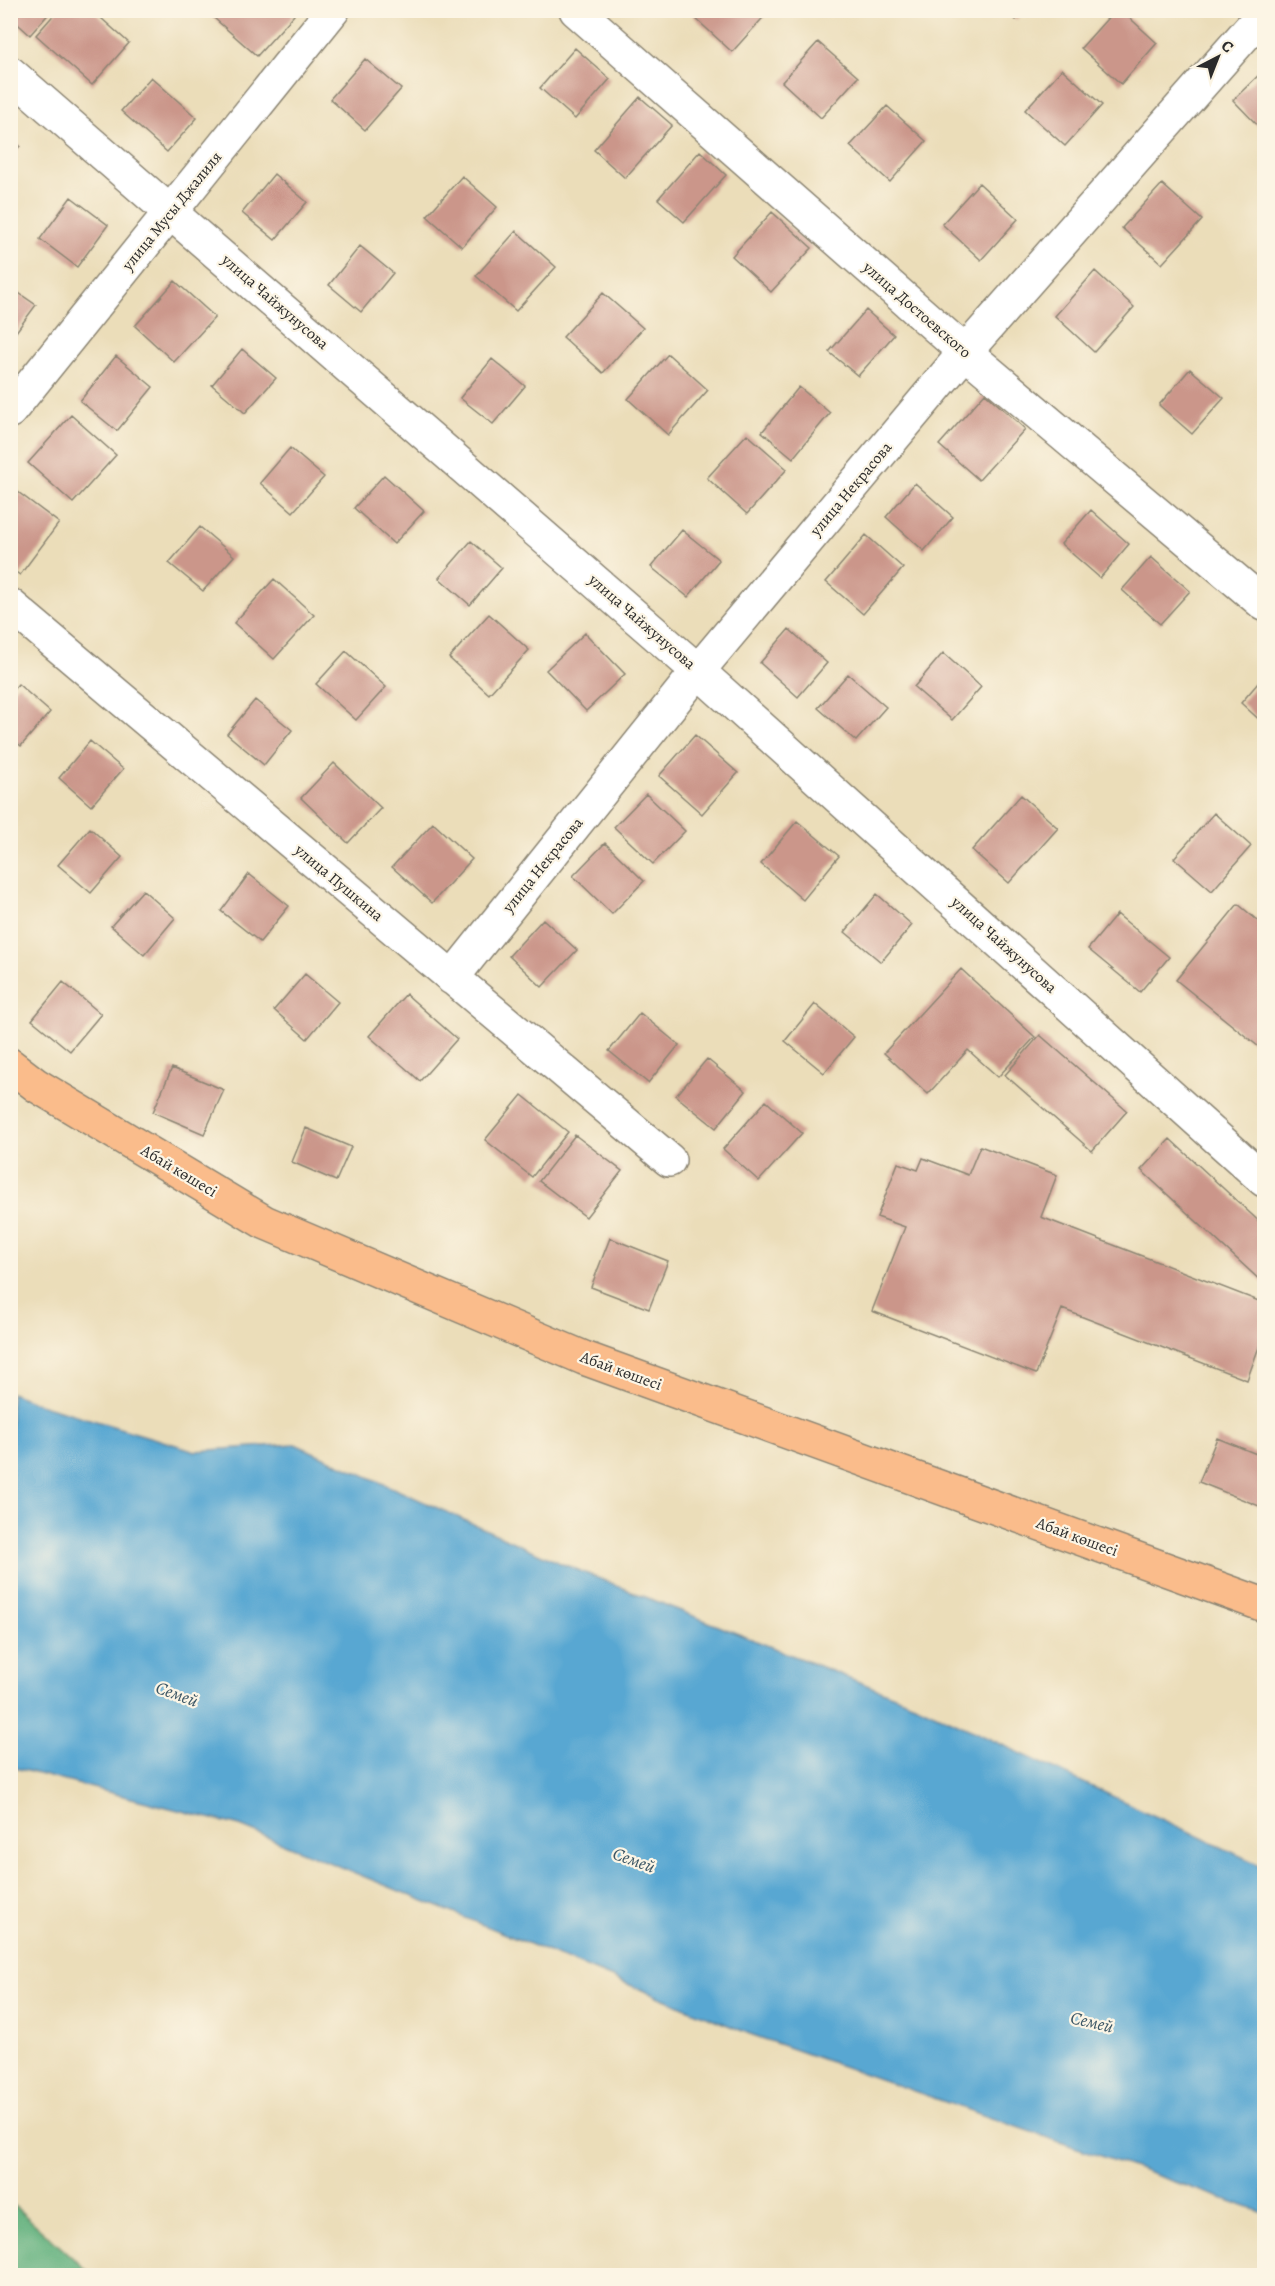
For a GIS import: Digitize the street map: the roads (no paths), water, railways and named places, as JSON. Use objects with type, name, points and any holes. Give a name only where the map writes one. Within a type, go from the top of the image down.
[{"type":"main road","name":"Абай көшесі","points":[[10,1065],[36,1085],[264,1222],[584,1358],[1264,1605]]},
{"type":"street","name":"улица Мусы Джалиля","points":[[10,411],[333,10]]},
{"type":"street","name":"улица Достоевского","points":[[576,10],[965,352],[1264,604]]},
{"type":"street","name":"улица Некрасова","points":[[452,978],[698,671],[965,352],[1264,13]]},
{"type":"street","name":"улица Чайжунусова","points":[[10,73],[698,671],[1264,1180]]},
{"type":"street","name":"улица Пушкина","points":[[10,605],[669,1160]]},
{"type":"water","name":"Семей","points":[[11,1393],[39,1404],[196,1451],[295,1444],[560,1563],[917,1705],[1264,1867],[1264,2213],[750,2034],[240,1826],[11,1767]]}]
